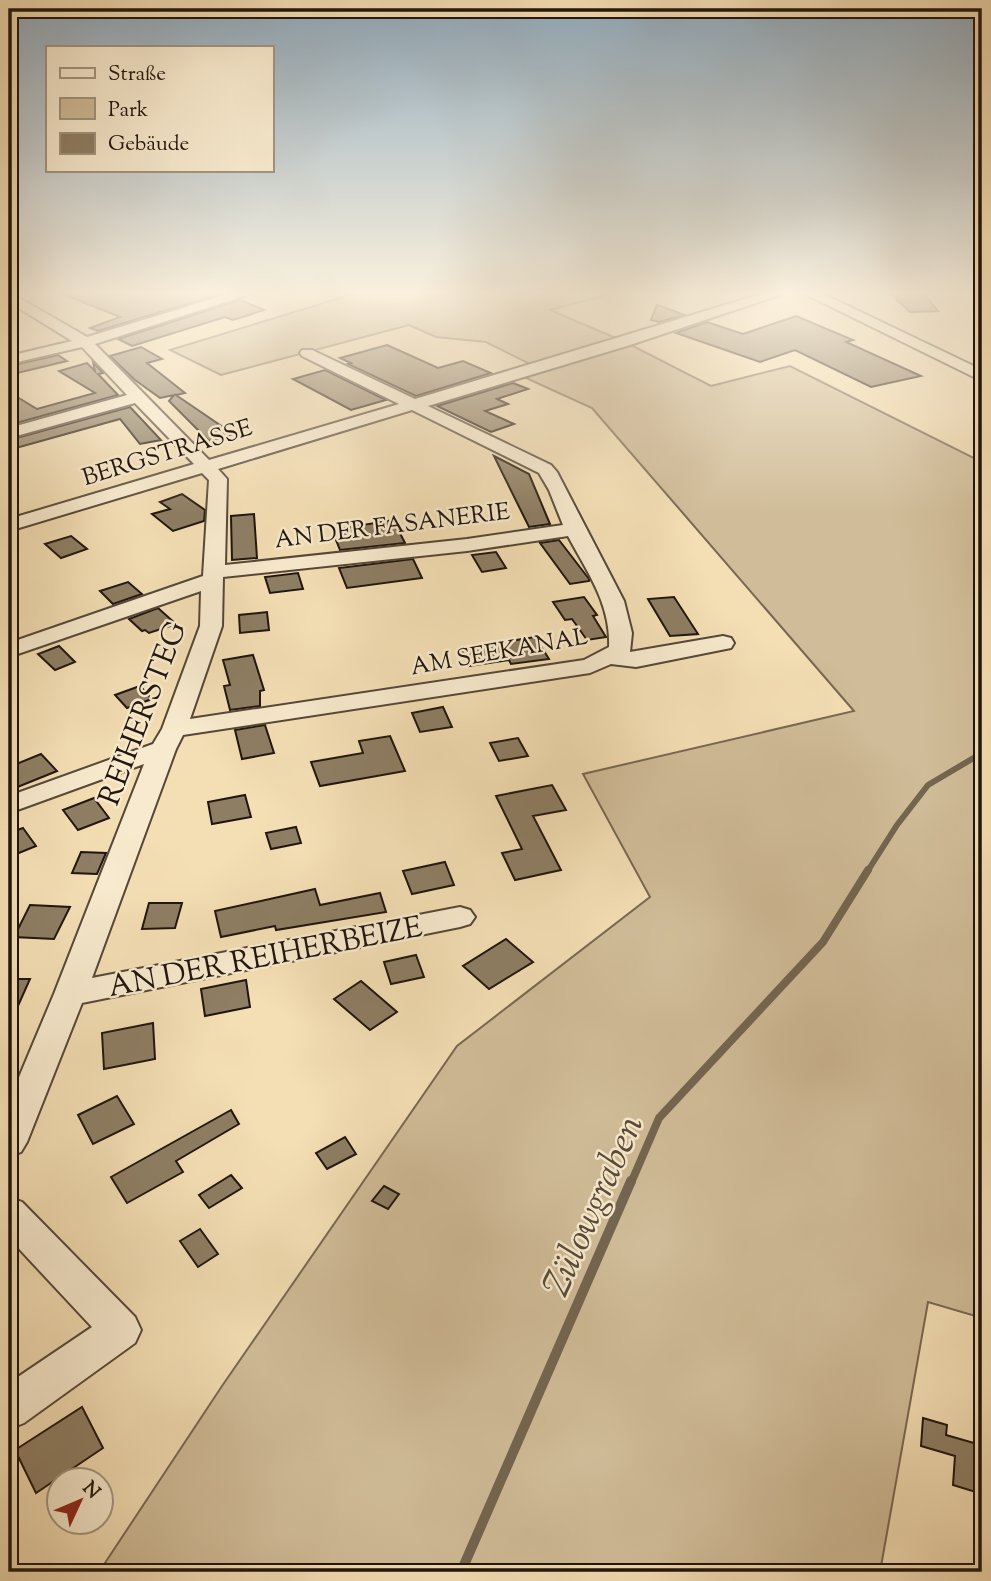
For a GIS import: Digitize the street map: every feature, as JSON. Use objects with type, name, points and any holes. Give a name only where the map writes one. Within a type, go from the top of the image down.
[{"type":"street","name":"REIHERSTEG","points":[[9,1142],[70,994],[211,626],[218,479],[208,465],[108,366]]},
{"type":"street","name":"AM SEEKANAL","points":[[9,805],[168,739],[590,666],[620,650],[622,637],[618,617],[600,572],[574,529],[552,476],[545,469],[335,366]]},
{"type":"street","name":"BERGSTRASSE","points":[[9,525],[543,366]]},
{"type":"street","points":[[961,366],[982,376]]},
{"type":"street","points":[[9,433],[138,397]]},
{"type":"street","name":"AN DER FASANERIE","points":[[9,650],[214,576],[574,529]]},
{"type":"street","points":[[608,657],[636,660],[723,643]]},
{"type":"street","name":"AN DER REIHERBEIZE","points":[[70,994],[460,917]]},
{"type":"street","points":[[9,1213],[121,1330],[9,1408]]},
{"type":"green space","points":[[202,366],[256,366],[221,375]]},
{"type":"green space","points":[[534,366],[671,366],[711,386],[790,366],[982,462],[982,1318],[928,1302],[880,1572],[99,1572],[222,1386],[457,1046],[650,897],[583,774],[854,711],[592,408],[515,373],[536,367]]},
{"type":"building","points":[[10,366],[47,366],[9,375]]},
{"type":"building","points":[[90,366],[95,371],[94,366],[96,366],[103,373],[98,374],[118,395],[9,425],[9,392],[37,409],[95,393],[59,371]]},
{"type":"building","points":[[120,366],[151,366],[185,393],[176,395],[233,434],[209,441],[169,401],[174,395],[160,398]]},
{"type":"building","points":[[352,366],[438,368],[474,366],[491,373],[416,396]]},
{"type":"building","points":[[827,366],[898,366],[921,376],[871,387]]},
{"type":"building","points":[[325,370],[386,400],[351,410],[293,379]]},
{"type":"building","points":[[513,383],[528,389],[497,399],[508,404],[485,411],[514,424],[491,432],[437,406]]},
{"type":"building","points":[[130,407],[161,440],[140,444],[120,419],[9,450],[9,440]]},
{"type":"building","points":[[494,456],[529,474],[550,524],[529,527]]},
{"type":"building","points":[[182,494],[205,510],[204,521],[173,531],[152,514],[170,509],[160,502]]},
{"type":"building","points":[[254,514],[257,558],[232,560],[231,516]]},
{"type":"building","points":[[393,520],[405,543],[340,550],[332,530]]},
{"type":"building","points":[[71,536],[87,549],[61,558],[45,544]]},
{"type":"building","points":[[559,540],[589,581],[570,584],[540,543]]},
{"type":"building","points":[[496,552],[506,568],[482,572],[472,555]]},
{"type":"building","points":[[413,559],[422,578],[347,588],[339,568]]},
{"type":"building","points":[[298,573],[303,589],[270,593],[265,577]]},
{"type":"building","points":[[128,582],[142,594],[113,604],[100,591]]},
{"type":"building","points":[[584,597],[597,615],[593,616],[606,637],[587,640],[572,619],[565,620],[553,602]]},
{"type":"building","points":[[674,597],[698,634],[670,636],[648,599]]},
{"type":"building","points":[[158,608],[176,624],[149,633],[142,631],[129,619]]},
{"type":"building","points":[[267,612],[269,630],[240,633],[239,615]]},
{"type":"building","points":[[535,637],[549,659],[511,664],[509,660],[470,666],[461,649]]},
{"type":"building","points":[[59,646],[75,662],[55,670],[38,654]]},
{"type":"building","points":[[253,655],[264,690],[260,691],[260,706],[230,710],[224,686],[230,685],[223,660]]},
{"type":"building","points":[[140,686],[152,699],[127,708],[115,695]]},
{"type":"building","points":[[443,707],[452,727],[420,732],[412,713]]},
{"type":"building","points":[[265,725],[274,753],[242,759],[235,730]]},
{"type":"building","points":[[390,736],[405,771],[320,786],[311,762],[363,753],[359,741]]},
{"type":"building","points":[[518,738],[528,756],[499,761],[490,743]]},
{"type":"building","points":[[41,754],[57,771],[15,788],[9,781],[9,767]]},
{"type":"building","points":[[552,785],[566,810],[533,816],[561,870],[515,880],[502,853],[522,849],[496,796]]},
{"type":"building","points":[[245,795],[251,817],[212,824],[208,802]]},
{"type":"building","points":[[94,798],[109,818],[78,830],[63,810]]},
{"type":"building","points":[[296,827],[301,843],[271,849],[266,833]]},
{"type":"building","points":[[23,828],[36,846],[9,857],[9,833]]},
{"type":"building","points":[[81,852],[106,853],[97,874],[72,873]]},
{"type":"building","points":[[445,862],[454,885],[412,894],[403,871]]},
{"type":"building","points":[[315,889],[320,905],[380,893],[386,912],[276,930],[275,926],[221,937],[215,911]]},
{"type":"building","points":[[149,903],[182,903],[175,928],[142,929]]},
{"type":"building","points":[[30,905],[70,907],[54,939],[14,937]]},
{"type":"building","points":[[506,939],[533,962],[489,989],[463,966]]},
{"type":"building","points":[[416,955],[424,977],[391,984],[384,962]]},
{"type":"building","points":[[9,979],[30,979],[9,1026]]},
{"type":"building","points":[[246,980],[250,1007],[205,1016],[201,989]]},
{"type":"building","points":[[361,981],[397,1012],[370,1030],[334,999]]},
{"type":"building","points":[[153,1023],[155,1059],[104,1069],[102,1033]]},
{"type":"building","points":[[117,1096],[134,1124],[93,1144],[78,1115]]},
{"type":"building","points":[[231,1110],[239,1124],[176,1161],[183,1172],[127,1203],[111,1177]]},
{"type":"building","points":[[345,1137],[356,1154],[327,1169],[316,1153]]},
{"type":"building","points":[[231,1175],[242,1188],[209,1208],[199,1195]]},
{"type":"building","points":[[384,1186],[399,1194],[388,1209],[372,1201]]},
{"type":"building","points":[[200,1229],[218,1254],[198,1267],[180,1241]]},
{"type":"building","points":[[82,1407],[103,1448],[76,1466],[46,1466],[46,1486],[36,1493],[15,1450]]},
{"type":"building","points":[[923,1418],[947,1425],[946,1435],[974,1443],[974,1449],[982,1452],[982,1494],[953,1485],[955,1456],[921,1446]]},
{"type":"waterway","name":"Zülowgraben","points":[[867,872],[897,825],[928,785],[982,753]]},
{"type":"waterway","name":"Zülowgraben","points":[[631,1183],[659,1118],[823,942],[868,870]]},
{"type":"waterway","name":"Zülowgraben","points":[[461,1572],[631,1181]]}]
